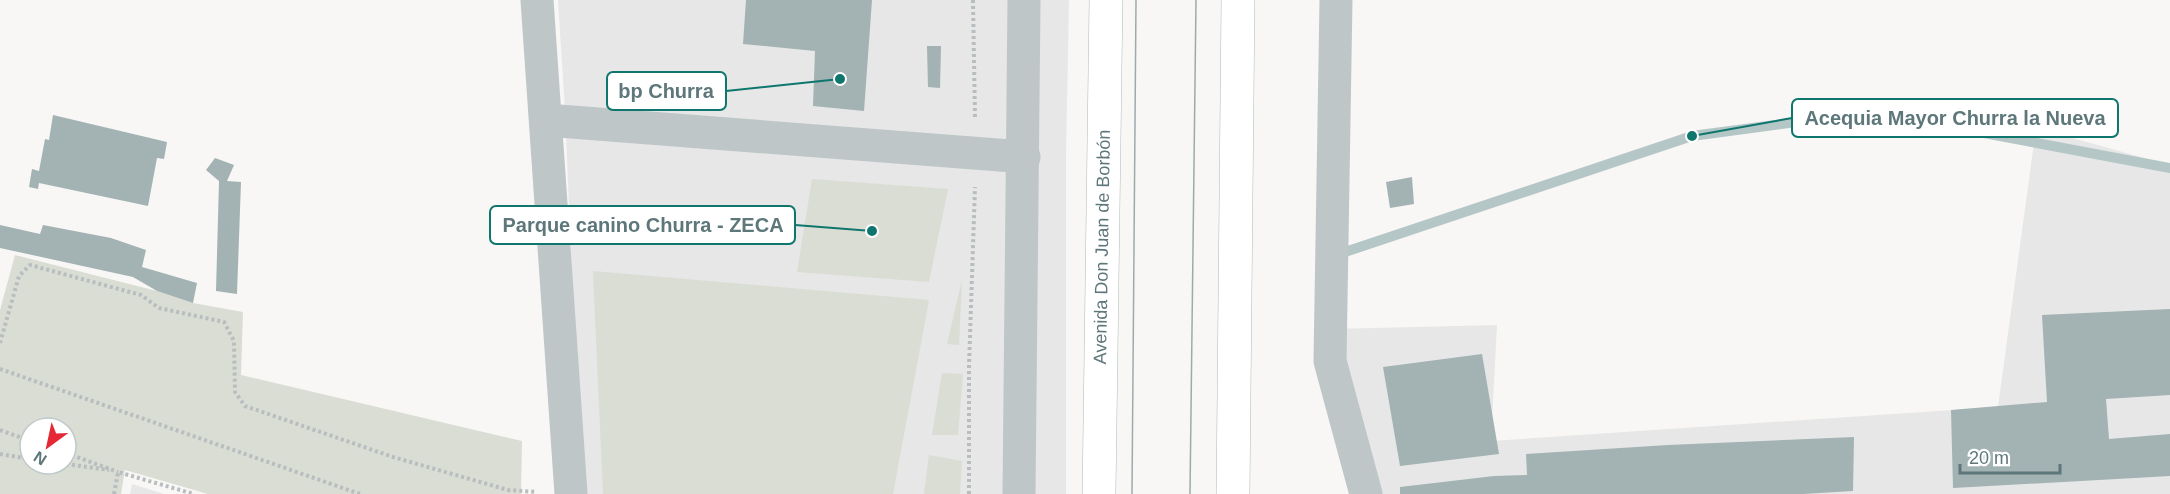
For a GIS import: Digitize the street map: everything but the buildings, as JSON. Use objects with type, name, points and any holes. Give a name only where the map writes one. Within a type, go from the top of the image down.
[{"type":"main road","name":"Avenida Don Juan de Borbón","points":[[1099,494],[1106,0]]},
{"type":"main road","points":[[1233,494],[1238,0]]},
{"type":"street","points":[[537,0],[546,120],[556,493]]},
{"type":"street","points":[[1019,494],[1024,0]]},
{"type":"street","points":[[1335,0],[1330,361],[1366,494]]},
{"type":"street","points":[[546,120],[1024,157]]},
{"type":"path","points":[[969,494],[969,366],[976,153],[973,0]]},
{"type":"path","points":[[0,343],[19,276],[30,266],[141,294],[159,308],[224,322],[234,341],[235,392],[245,406],[393,456],[508,490],[556,493]]},
{"type":"path","points":[[0,369],[360,494]]},
{"type":"path","points":[[0,430],[18,437]]},
{"type":"path","points":[[0,454],[18,457]]},
{"type":"path","points":[[78,457],[118,472],[194,494]]},
{"type":"path","points":[[78,466],[118,472]]},
{"type":"path","points":[[114,494],[118,472]]},
{"type":"shaded area","points":[[558,0],[1069,0],[1066,155],[1066,494],[581,494],[565,110]]},
{"type":"shaded area","points":[[2036,128],[2170,165],[2170,494],[1373,494],[1333,329],[1497,325],[1491,441],[1998,407]]},
{"type":"shaded area","points":[[812,179],[948,189],[929,282],[797,272]]},
{"type":"shaded area","points":[[15,255],[157,291],[193,303],[243,312],[241,375],[522,441],[521,494],[208,494],[125,470],[121,494],[0,494],[0,310]]},
{"type":"shaded area","points":[[593,271],[929,300],[893,494],[603,494]]},
{"type":"shaded area","points":[[962,280],[959,345],[947,344]]},
{"type":"shaded area","points":[[942,373],[963,374],[958,435],[932,435]]},
{"type":"shaded area","points":[[929,455],[962,461],[960,494],[924,494]]},
{"type":"shaded area","points":[[132,484],[164,494],[130,494]]},
{"type":"waterway","points":[[1339,254],[1692,136],[1872,112],[2170,168]]},
{"type":"tram line","points":[[1132,494],[1136,0]]},
{"type":"tram line","points":[[1190,494],[1196,0]]},
{"type":"place","name":"bp Churra","points":[[840,79]]},
{"type":"place","name":"Acequia Mayor Churra la Nueva","points":[[1692,136]]},
{"type":"place","name":"Parque canino Churra - ZECA","points":[[872,231]]}]
